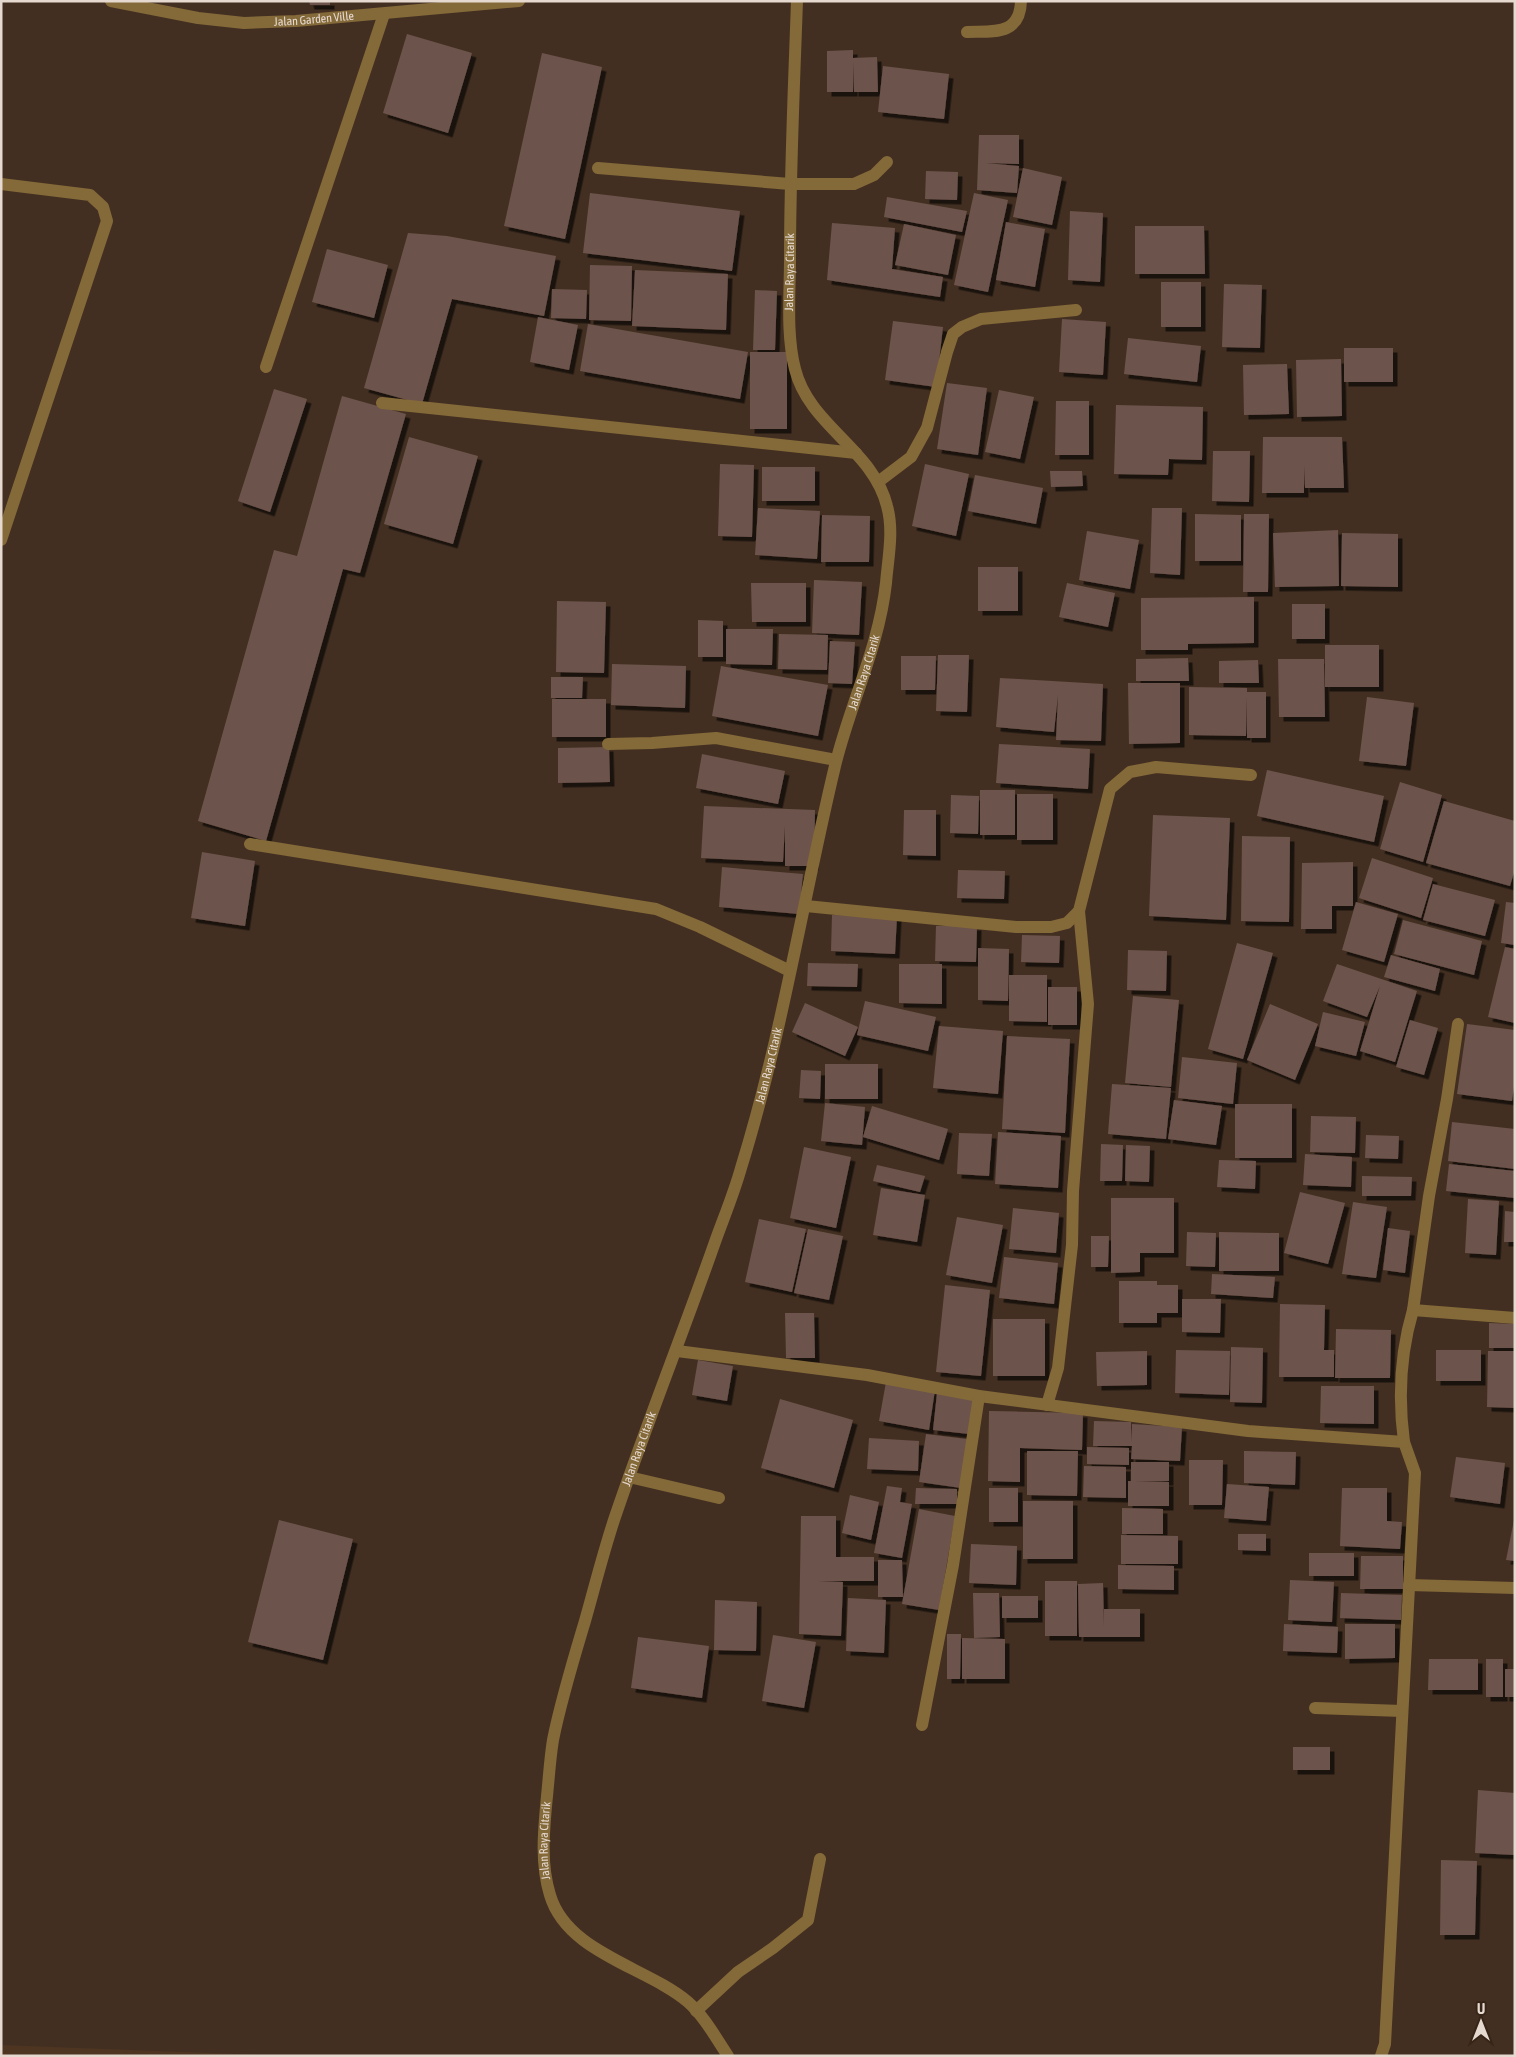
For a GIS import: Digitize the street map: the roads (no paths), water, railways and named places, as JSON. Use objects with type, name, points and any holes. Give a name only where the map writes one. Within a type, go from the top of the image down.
[{"type":"street","name":"Jalan Garden Ville","points":[[111,1],[198,18],[244,23],[384,14],[519,1]]},
{"type":"street","name":"Jalan Raya Citarik","points":[[728,2056],[696,2011],[685,1999],[622,1964],[570,1928],[556,1911],[549,1895],[544,1864],[545,1820],[552,1743],[571,1669],[614,1518],[677,1351],[741,1168],[806,906],[836,760],[876,642],[885,593],[891,533],[887,506],[878,482],[856,453],[814,410],[803,393],[794,369],[790,340],[790,184],[797,1]]},
{"type":"street","points":[[967,32],[1002,31],[1009,28],[1017,21],[1021,1]]},
{"type":"street","points":[[266,367],[384,14]]},
{"type":"street","points":[[598,168],[790,184],[854,184],[874,175],[887,162]]},
{"type":"street","points":[[1,184],[90,195],[103,207],[107,221],[1,540]]},
{"type":"street","points":[[878,482],[911,457],[927,428],[953,334],[962,327],[981,319],[1076,310]]},
{"type":"street","points":[[382,403],[856,453]]},
{"type":"street","points":[[608,744],[716,738],[836,760]]},
{"type":"street","points":[[1046,1405],[1058,1368],[1072,1245],[1073,1191],[1088,1004],[1079,911],[1110,789],[1130,772],[1156,767],[1251,775]]},
{"type":"street","points":[[250,844],[656,909],[700,927],[790,971]]},
{"type":"street","points":[[806,906],[1016,927],[1051,927],[1067,923],[1079,911]]},
{"type":"street","points":[[1380,2056],[1385,2044],[1415,1473],[1404,1442],[1400,1408],[1400,1381],[1458,1024]]},
{"type":"street","points":[[1413,1310],[1515,1318]]},
{"type":"street","points":[[677,1351],[867,1375],[979,1396],[1248,1431],[1404,1442]]},
{"type":"street","points":[[922,1725],[953,1565],[979,1396]]},
{"type":"street","points":[[629,1477],[719,1498]]},
{"type":"street","points":[[1410,1585],[1515,1588]]},
{"type":"street","points":[[1315,1708],[1402,1711]]},
{"type":"street","points":[[696,2011],[738,1972],[773,1948],[808,1920],[820,1859]]}]
